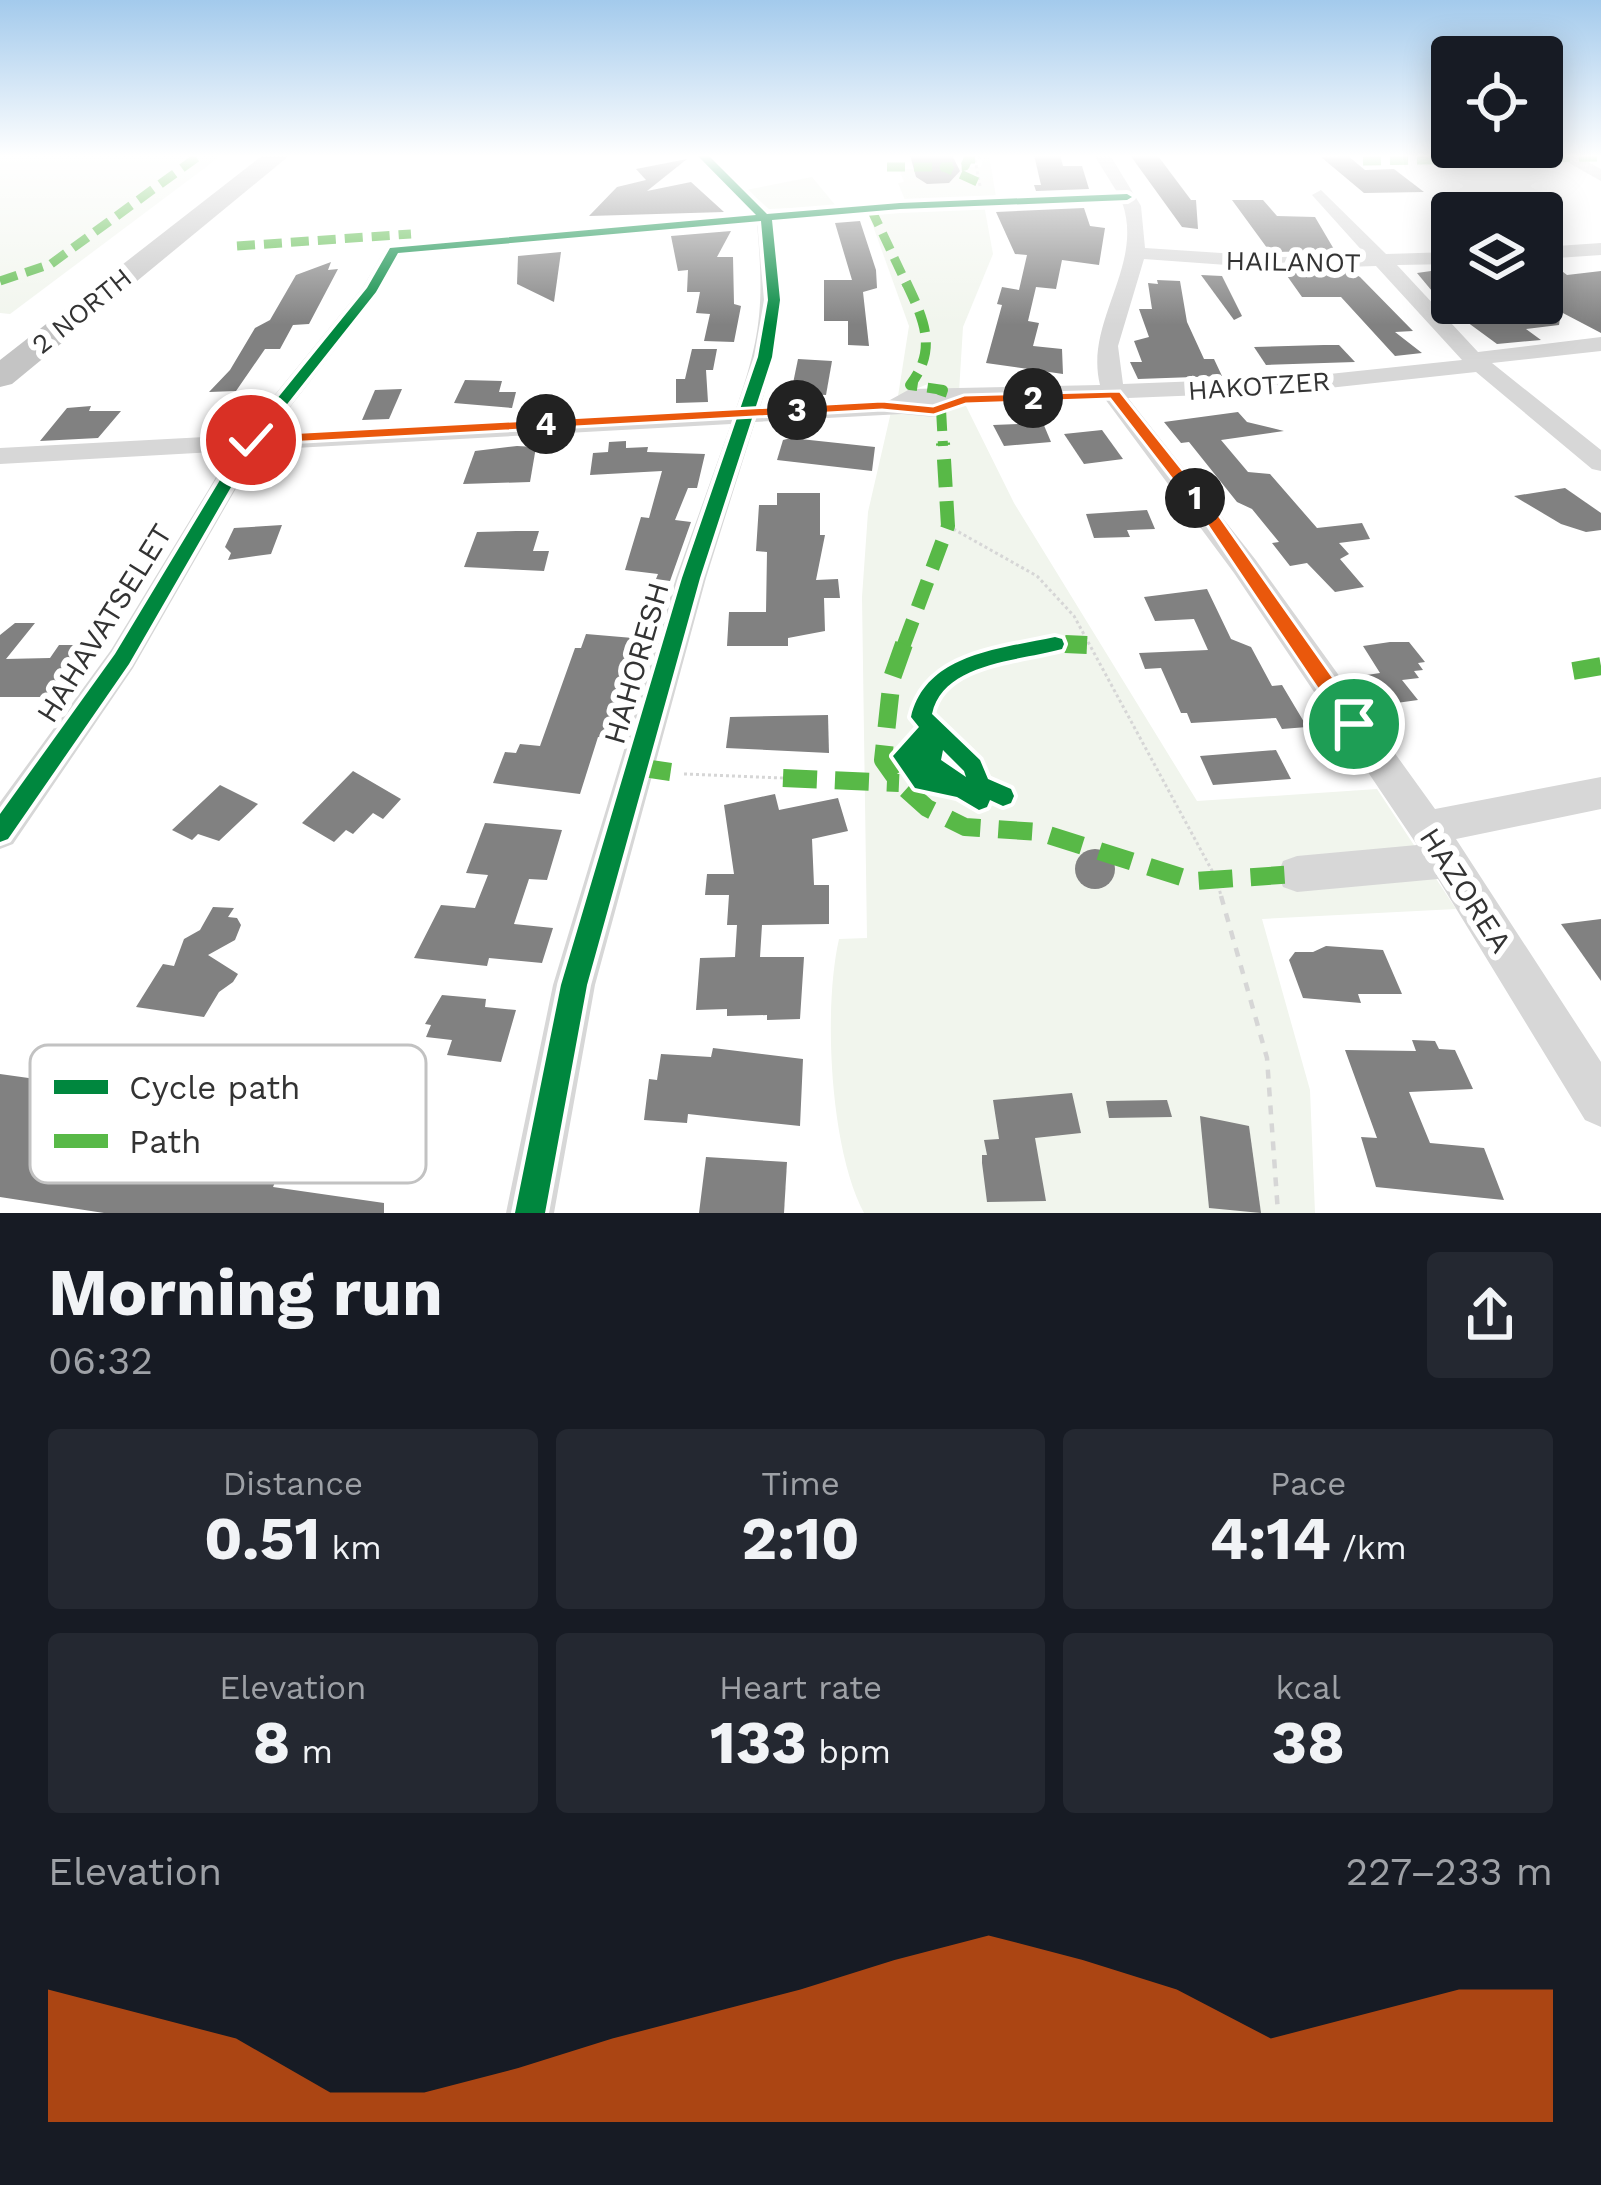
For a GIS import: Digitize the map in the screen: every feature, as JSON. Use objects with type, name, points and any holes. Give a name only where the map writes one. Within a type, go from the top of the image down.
[{"type":"highway","points":[[0,342],[173,212]]},
{"type":"highway","name":"2 NORTH","points":[[0,377],[207,212]]},
{"type":"street","points":[[759,212],[766,219]]},
{"type":"street","name":"HAHAVATSELET","points":[[0,832],[122,659],[251,440],[372,289],[394,250],[842,212]]},
{"type":"street","points":[[1114,394],[1105,372],[1104,344],[1135,253],[1134,212]]},
{"type":"street","points":[[1336,212],[1477,362],[1595,452]]},
{"type":"street","name":"HAHORESH","points":[[530,1213],[574,985],[691,578],[765,357],[774,300],[766,219]]},
{"type":"street","points":[[1563,252],[1601,250]]},
{"type":"street","name":"HAILANOT","points":[[1135,253],[1201,260],[1431,259]]},
{"type":"street","name":"HAKOTZER","points":[[748,413],[895,405],[934,410],[954,401],[1301,384],[1601,344]]},
{"type":"street","name":"HAZOREA","points":[[1114,394],[1212,518],[1448,860],[1601,1104]]},
{"type":"street","points":[[0,456],[748,413]]},
{"type":"street","points":[[1425,828],[1601,793]]},
{"type":"street","points":[[1297,874],[1448,860]]},
{"type":"path","points":[[948,526],[1037,576],[1074,616],[1216,878],[1267,1058],[1278,1213]]},
{"type":"path","points":[[684,774],[783,778]]},
{"type":"shaded area","points":[[0,212],[147,212],[10,314],[0,313]]},
{"type":"shaded area","points":[[868,212],[985,212],[993,254],[963,327],[959,392],[928,384],[898,396],[909,326]]},
{"type":"shaded area","points":[[966,406],[1014,503],[1197,801],[1377,789],[1456,909],[1262,919],[1310,1090],[1315,1213],[864,1213],[837,1117],[831,1002],[839,939],[867,938],[862,597],[868,512],[891,412],[945,412]]},
{"type":"building","points":[[593,212],[724,212],[589,216]]},
{"type":"building","points":[[996,212],[1085,212],[1090,226],[1105,228],[1099,265],[1062,260],[1056,289],[1036,287],[1028,321],[1039,323],[1033,346],[1062,349],[1063,374],[986,363],[1002,305],[997,304],[1002,287],[1019,290],[1027,255],[1015,254]]},
{"type":"building","points":[[1171,212],[1197,212],[1198,229],[1182,227]]},
{"type":"building","points":[[1240,212],[1315,217],[1335,251],[1270,252]]},
{"type":"building","points":[[860,221],[876,270],[877,288],[863,292],[869,346],[848,345],[848,321],[824,321],[824,280],[852,280],[835,223]]},
{"type":"building","points":[[731,231],[717,257],[733,257],[734,304],[741,306],[734,342],[704,341],[710,314],[696,313],[700,292],[687,292],[688,270],[678,271],[671,236]]},
{"type":"building","points":[[561,252],[554,302],[517,284],[518,256]]},
{"type":"building","points":[[331,262],[328,270],[338,269],[309,324],[293,325],[280,349],[265,349],[236,391],[209,392],[230,370],[255,328],[270,320],[296,275]]},
{"type":"building","points":[[1349,271],[1413,331],[1395,332],[1422,353],[1395,356],[1341,297],[1302,297],[1285,273]]},
{"type":"building","points":[[1431,271],[1431,290],[1417,273]]},
{"type":"building","points":[[1601,271],[1601,333],[1563,313],[1563,272]]},
{"type":"building","points":[[1201,275],[1222,276],[1242,316],[1234,320]]},
{"type":"building","points":[[1157,280],[1180,281],[1187,322],[1204,359],[1214,359],[1222,376],[1138,379],[1130,362],[1142,362],[1134,341],[1149,337],[1139,309],[1152,309],[1148,283],[1158,284]]},
{"type":"building","points":[[1470,324],[1559,324],[1526,329],[1541,340],[1497,344]]},
{"type":"building","points":[[1339,345],[1355,362],[1266,365],[1254,347]]},
{"type":"building","points":[[692,349],[717,349],[713,370],[706,370],[708,402],[676,403],[676,379],[685,379]]},
{"type":"building","points":[[798,359],[832,361],[826,395],[791,393]]},
{"type":"building","points":[[465,380],[502,381],[499,392],[516,392],[512,408],[454,403]]},
{"type":"building","points":[[402,389],[389,419],[362,420],[375,390]]},
{"type":"building","points":[[91,406],[89,411],[121,411],[98,438],[40,441],[67,408]]},
{"type":"building","points":[[1238,412],[1247,422],[1284,431],[1221,440],[1248,472],[1270,474],[1317,528],[1362,523],[1370,539],[1339,543],[1349,554],[1340,559],[1364,587],[1335,592],[1307,563],[1290,566],[1272,543],[1279,542],[1252,509],[1237,502],[1189,442],[1181,443],[1164,422]]},
{"type":"building","points":[[1043,423],[1051,442],[1004,446],[993,425]]},
{"type":"building","points":[[1102,430],[1123,459],[1084,464],[1064,434]]},
{"type":"building","points":[[783,440],[875,447],[872,471],[777,460]]},
{"type":"building","points":[[626,441],[626,448],[648,447],[647,452],[705,454],[697,488],[688,488],[675,520],[691,522],[670,581],[656,579],[658,574],[625,570],[641,517],[649,518],[662,471],[590,475],[593,453],[608,452],[609,442]]},
{"type":"building","points":[[536,447],[530,482],[463,484],[475,451]]},
{"type":"building","points":[[1565,488],[1601,513],[1601,530],[1586,532],[1561,524],[1514,496]]},
{"type":"building","points":[[777,493],[820,493],[820,535],[825,535],[816,580],[838,579],[840,598],[824,598],[825,631],[788,638],[788,646],[727,646],[729,612],[766,612],[767,552],[756,551],[759,505],[777,505]]},
{"type":"building","points":[[1147,510],[1155,529],[1127,530],[1130,537],[1094,538],[1086,514]]},
{"type":"building","points":[[282,525],[271,554],[228,560],[231,553],[225,547],[234,528]]},
{"type":"building","points":[[539,531],[533,551],[549,551],[544,571],[464,567],[477,532]]},
{"type":"building","points":[[1207,589],[1231,639],[1251,647],[1272,686],[1282,685],[1307,727],[1282,729],[1276,718],[1191,723],[1187,713],[1181,713],[1161,668],[1145,669],[1139,653],[1208,650],[1194,619],[1155,621],[1144,597]]},
{"type":"building","points":[[15,623],[35,623],[6,659],[50,658],[59,645],[82,645],[50,697],[0,697],[0,635]]},
{"type":"building","points":[[586,634],[633,638],[607,738],[598,737],[580,794],[493,783],[505,752],[516,753],[520,744],[540,746],[575,648],[581,648]]},
{"type":"building","points":[[1409,642],[1425,662],[1418,663],[1423,670],[1414,671],[1419,678],[1402,680],[1418,700],[1382,705],[1360,676],[1380,673],[1363,646]]},
{"type":"building","points":[[828,715],[829,753],[726,748],[730,717]]},
{"type":"building","points":[[1276,750],[1291,779],[1213,785],[1200,756]]},
{"type":"building","points":[[353,771],[401,799],[383,819],[373,813],[353,834],[346,830],[334,842],[302,823]]},
{"type":"building","points":[[220,785],[258,804],[219,841],[198,834],[192,840],[172,830]]},
{"type":"building","points":[[775,794],[779,810],[838,798],[848,831],[812,839],[814,885],[829,885],[829,924],[762,925],[760,957],[804,957],[800,1019],[767,1020],[767,1015],[727,1016],[727,1009],[696,1010],[700,958],[735,957],[737,925],[727,925],[729,895],[705,895],[707,874],[734,874],[724,805]]},
{"type":"building","points":[[485,823],[562,830],[547,880],[529,879],[514,924],[553,928],[542,963],[489,958],[487,966],[414,958],[441,905],[475,908],[488,875],[466,873]]},
{"type":"building","points":[[1095,849],[1109,855],[1115,869],[1109,883],[1095,889],[1081,883],[1075,869],[1081,855]]},
{"type":"building","points":[[213,907],[234,908],[228,917],[237,918],[241,925],[235,940],[208,955],[238,974],[233,982],[219,992],[204,1017],[136,1007],[163,964],[174,966],[184,939],[200,930]]},
{"type":"building","points":[[1601,919],[1601,981],[1561,924]]},
{"type":"building","points":[[1326,946],[1383,950],[1402,994],[1358,994],[1361,1003],[1303,998],[1289,960],[1295,952]]},
{"type":"building","points":[[442,995],[486,999],[485,1007],[516,1010],[501,1062],[447,1055],[452,1040],[426,1037],[431,1025],[425,1024]]},
{"type":"building","points":[[1412,1040],[1435,1041],[1439,1049],[1455,1050],[1473,1089],[1409,1092],[1430,1143],[1484,1148],[1504,1200],[1376,1187],[1361,1137],[1377,1138],[1345,1050],[1416,1051]]},
{"type":"building","points":[[713,1048],[803,1059],[800,1126],[688,1114],[687,1123],[644,1120],[649,1079],[657,1080],[661,1054],[711,1057]]},
{"type":"building","points":[[0,1074],[30,1078],[30,1183],[275,1183],[273,1187],[384,1203],[384,1213],[104,1213],[0,1197]]},
{"type":"building","points":[[1072,1093],[1081,1133],[1035,1138],[1046,1201],[987,1202],[984,1140],[999,1139],[993,1100]]},
{"type":"building","points":[[1167,1100],[1172,1117],[1109,1118],[1106,1101]]},
{"type":"building","points":[[1200,1116],[1249,1126],[1261,1213],[1209,1208]]},
{"type":"building","points":[[706,1157],[787,1162],[784,1213],[699,1213]]},
{"type":"marked path","points":[[0,281],[51,264],[123,212]]},
{"type":"marked path","points":[[872,212],[927,326],[926,364],[910,385],[943,390],[941,396]]},
{"type":"marked path","points":[[237,246],[411,234]]},
{"type":"marked path","points":[[941,409],[948,526],[892,678],[883,760],[899,783],[927,808],[965,827],[1039,832],[1194,881],[1297,874]]},
{"type":"marked path","points":[[1055,644],[1087,645]]},
{"type":"marked path","points":[[1573,671],[1601,666]]},
{"type":"marked path","points":[[637,767],[684,774]]},
{"type":"marked path","points":[[783,778],[899,783]]},
{"type":"cycle path","points":[[530,1213],[574,985],[691,578],[765,357],[774,300],[766,219],[759,212]]},
{"type":"cycle path","points":[[0,832],[122,659],[251,440],[372,289],[394,250],[836,212]]},
{"type":"cycle path","points":[[1003,796],[980,785],[973,766],[921,717],[925,699],[936,684],[973,664],[1055,644]]},
{"type":"cycle path","points":[[960,784],[953,789],[923,781],[903,756],[924,734],[934,740],[930,764],[943,773],[949,778],[955,783],[961,788],[966,792],[979,800]]},
{"type":"route","points":[[251,440],[882,406],[916,411],[964,400],[1114,394],[1212,518],[1354,724]]}]
